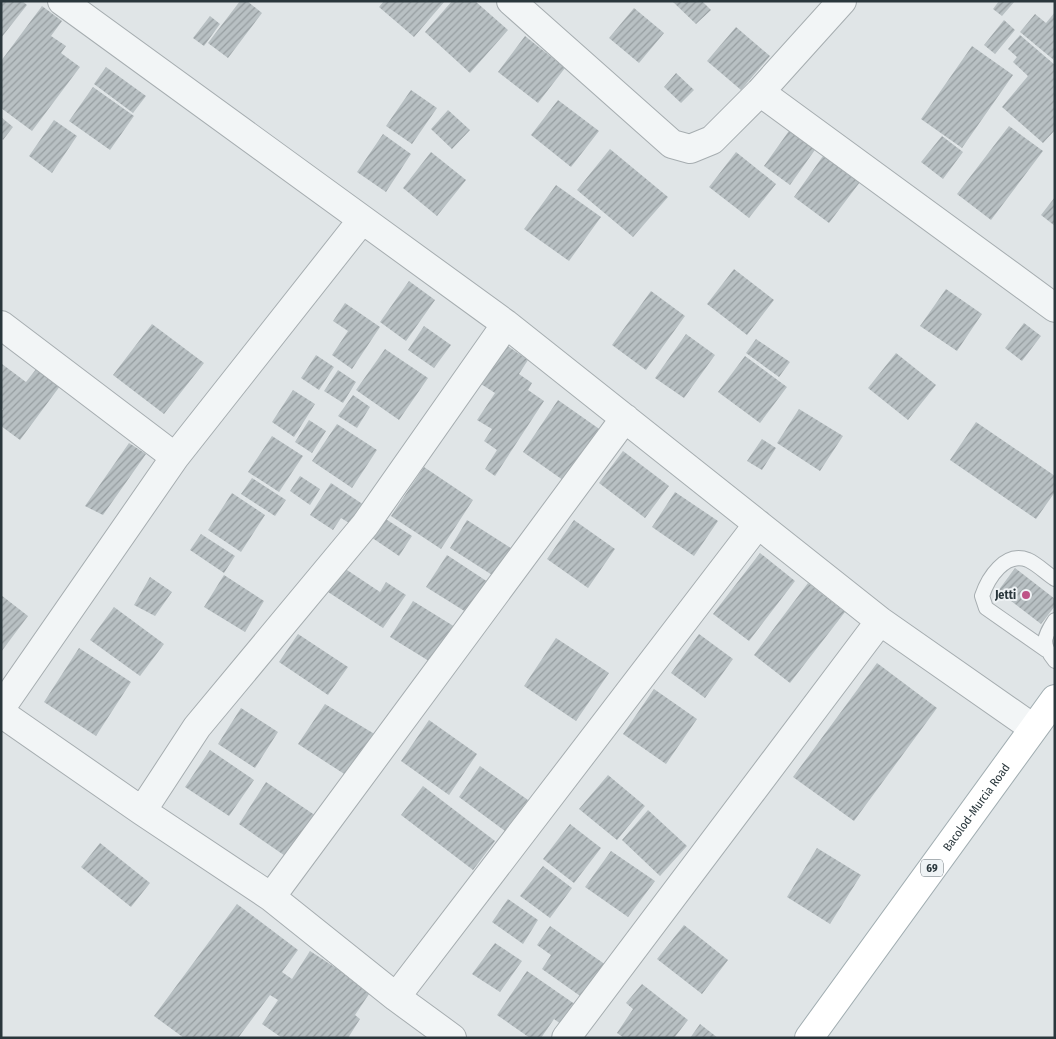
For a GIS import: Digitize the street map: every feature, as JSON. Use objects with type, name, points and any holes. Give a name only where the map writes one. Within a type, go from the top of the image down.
[{"type":"main road","name":"Bacolod-Murcia Road","points":[[809,1038],[1055,699]]},
{"type":"street","points":[[62,1],[506,324],[880,621],[1034,728]]},
{"type":"street","points":[[511,1],[672,144],[690,149],[712,140],[760,92],[842,1]]},
{"type":"street","points":[[760,92],[1055,308]]},
{"type":"street","points":[[1,708],[175,457],[362,220]]},
{"type":"street","points":[[142,810],[197,727],[365,525],[506,324]]},
{"type":"street","points":[[1,325],[175,457]]},
{"type":"street","points":[[271,897],[625,418]]},
{"type":"street","points":[[396,997],[758,524]]},
{"type":"street","points":[[566,1038],[880,621]]},
{"type":"street","points":[[1,712],[271,897],[396,997],[452,1038]]},
{"type":"lane","points":[[1051,656],[986,608],[982,596],[990,577],[1011,560],[1027,560],[1055,579]]},
{"type":"lane","points":[[1051,656],[1045,635],[1055,620]]},
{"type":"building","points":[[1,1],[22,1],[27,5],[1,38]]},
{"type":"building","points":[[240,1],[247,1],[262,13],[228,58],[208,43]]},
{"type":"building","points":[[384,1],[445,1],[414,37],[379,7]]},
{"type":"building","points":[[452,1],[475,1],[508,30],[470,73],[425,32]]},
{"type":"building","points":[[672,1],[702,1],[711,10],[696,24]]},
{"type":"building","points":[[999,1],[1015,1],[1002,16],[993,9]]},
{"type":"building","points":[[42,6],[62,21],[51,36],[66,46],[61,53],[80,67],[32,131],[1,108],[1,61]]},
{"type":"building","points":[[634,8],[664,33],[639,63],[609,38]]},
{"type":"building","points":[[1055,12],[1055,61],[1020,32],[1035,14],[1046,23]]},
{"type":"building","points":[[210,16],[220,24],[204,46],[193,38]]},
{"type":"building","points":[[1004,20],[1015,30],[995,54],[984,45]]},
{"type":"building","points":[[736,27],[770,56],[741,90],[707,61]]},
{"type":"building","points":[[1020,35],[1055,65],[1055,130],[1043,143],[1002,107],[1028,76],[1013,62],[1017,57],[1008,49]]},
{"type":"building","points":[[525,36],[565,68],[538,103],[498,72]]},
{"type":"building","points":[[972,46],[1013,75],[962,148],[921,119]]},
{"type":"building","points":[[106,67],[146,96],[133,113],[94,84]]},
{"type":"building","points":[[676,73],[694,90],[681,103],[664,87]]},
{"type":"building","points":[[93,87],[134,116],[110,150],[69,121]]},
{"type":"building","points":[[411,90],[437,108],[412,144],[386,126]]},
{"type":"building","points":[[558,100],[599,131],[571,167],[531,135]]},
{"type":"building","points":[[448,110],[470,130],[452,149],[431,129]]},
{"type":"building","points":[[1,117],[13,127],[3,140],[1,138]]},
{"type":"building","points":[[54,120],[77,136],[52,173],[29,156]]},
{"type":"building","points":[[1009,126],[1043,151],[991,220],[957,194]]},
{"type":"building","points":[[791,128],[817,147],[790,185],[764,166]]},
{"type":"building","points":[[383,134],[411,154],[386,192],[357,172]]},
{"type":"building","points":[[942,136],[963,152],[943,179],[921,162]]},
{"type":"building","points":[[610,149],[668,197],[633,237],[577,190]]},
{"type":"building","points":[[431,152],[466,180],[437,216],[403,188]]},
{"type":"building","points":[[736,152],[776,184],[749,218],[709,187]]},
{"type":"building","points":[[823,156],[860,182],[829,223],[794,197]]},
{"type":"building","points":[[556,185],[601,217],[569,261],[524,229]]},
{"type":"building","points":[[1055,197],[1055,226],[1041,215]]},
{"type":"building","points":[[734,269],[774,300],[747,335],[707,304]]},
{"type":"building","points":[[409,281],[435,300],[406,341],[380,322]]},
{"type":"building","points":[[946,289],[982,314],[957,351],[920,326]]},
{"type":"building","points":[[651,291],[685,316],[646,370],[612,345]]},
{"type":"building","points":[[345,303],[380,327],[352,369],[332,355],[348,331],[333,321]]},
{"type":"building","points":[[1024,323],[1041,336],[1022,361],[1005,348]]},
{"type":"building","points":[[152,324],[204,363],[164,414],[113,375]]},
{"type":"building","points":[[424,326],[451,345],[434,368],[408,350]]},
{"type":"building","points":[[686,334],[715,355],[684,398],[655,378]]},
{"type":"building","points":[[756,339],[790,362],[779,377],[746,353]]},
{"type":"building","points":[[506,345],[528,360],[519,374],[532,383],[528,390],[544,401],[495,476],[485,469],[497,450],[484,441],[492,429],[477,420],[495,393],[481,384]]},
{"type":"building","points":[[385,349],[428,378],[399,420],[356,390]]},
{"type":"building","points":[[896,353],[936,385],[908,420],[868,388]]},
{"type":"building","points":[[316,355],[334,367],[319,390],[301,378]]},
{"type":"building","points":[[745,356],[787,387],[760,423],[718,392]]},
{"type":"building","points":[[2,364],[26,382],[40,364],[63,382],[20,440],[1,426],[1,412],[3,409],[1,408]]},
{"type":"building","points":[[338,370],[356,382],[343,403],[324,391]]},
{"type":"building","points":[[293,390],[315,404],[294,437],[272,422]]},
{"type":"building","points":[[353,395],[370,407],[357,428],[338,416]]},
{"type":"building","points":[[558,400],[605,433],[570,485],[523,452]]},
{"type":"building","points":[[799,409],[843,436],[820,471],[777,443]]},
{"type":"building","points":[[309,420],[326,431],[312,453],[295,442]]},
{"type":"building","points":[[976,422],[1055,476],[1055,492],[1036,519],[950,460]]},
{"type":"building","points":[[337,424],[377,450],[352,488],[312,461]]},
{"type":"building","points":[[272,436],[303,456],[279,492],[248,472]]},
{"type":"building","points":[[762,439],[776,448],[762,470],[747,461]]},
{"type":"building","points":[[129,443],[146,454],[103,515],[85,506]]},
{"type":"building","points":[[623,451],[669,486],[645,518],[599,483]]},
{"type":"building","points":[[424,467],[473,500],[441,549],[391,516]]},
{"type":"building","points":[[300,476],[320,489],[310,505],[290,491]]},
{"type":"building","points":[[252,478],[286,500],[275,516],[241,494]]},
{"type":"building","points":[[331,483],[367,507],[354,526],[341,518],[333,530],[310,515]]},
{"type":"building","points":[[675,492],[718,521],[694,556],[652,527]]},
{"type":"building","points":[[232,493],[265,515],[241,552],[208,530]]},
{"type":"building","points":[[381,516],[412,536],[399,556],[368,535]]},
{"type":"building","points":[[467,520],[517,552],[500,580],[450,548]]},
{"type":"building","points":[[574,520],[615,549],[588,588],[547,559]]},
{"type":"building","points":[[201,534],[235,556],[224,573],[190,550]]},
{"type":"building","points":[[760,553],[795,581],[749,641],[713,614]]},
{"type":"building","points":[[447,555],[494,586],[474,617],[426,587]]},
{"type":"building","points":[[338,564],[380,592],[386,582],[406,595],[383,628],[322,588]]},
{"type":"building","name":"Jetti","points":[[1015,568],[1055,599],[1055,606],[1041,624],[998,591]]},
{"type":"building","points":[[224,575],[264,601],[245,632],[204,607]]},
{"type":"building","points":[[150,577],[172,592],[155,616],[134,605]]},
{"type":"building","points":[[808,583],[845,612],[790,683],[754,655]]},
{"type":"building","points":[[1,595],[28,616],[1,652]]},
{"type":"building","points":[[413,601],[460,630],[437,666],[390,637]]},
{"type":"building","points":[[114,607],[164,644],[140,676],[90,640]]},
{"type":"building","points":[[298,634],[348,667],[328,695],[279,662]]},
{"type":"building","points":[[699,634],[733,659],[705,698],[671,673]]},
{"type":"building","points":[[556,638],[609,673],[576,721],[524,686]]},
{"type":"building","points":[[79,648],[131,682],[96,736],[44,702]]},
{"type":"building","points":[[877,663],[937,708],[854,821],[793,777]]},
{"type":"building","points":[[654,689],[697,719],[666,764],[623,734]]},
{"type":"building","points":[[325,704],[381,738],[352,779],[298,744]]},
{"type":"building","points":[[241,708],[278,732],[255,768],[218,744]]},
{"type":"building","points":[[429,720],[477,754],[449,795],[401,761]]},
{"type":"building","points":[[210,750],[254,780],[229,816],[185,787]]},
{"type":"building","points":[[480,766],[528,800],[505,831],[459,797]]},
{"type":"building","points":[[608,775],[645,806],[617,840],[579,809]]},
{"type":"building","points":[[266,782],[319,818],[291,860],[239,824]]},
{"type":"building","points":[[423,786],[495,841],[473,870],[401,815]]},
{"type":"building","points":[[648,810],[687,846],[660,876],[622,840]]},
{"type":"building","points":[[570,824],[601,848],[574,883],[543,859]]},
{"type":"building","points":[[100,843],[150,883],[131,907],[81,867]]},
{"type":"building","points":[[817,848],[861,875],[830,924],[787,897]]},
{"type":"building","points":[[611,851],[655,881],[628,917],[585,887]]},
{"type":"building","points":[[543,866],[572,888],[550,918],[520,896]]},
{"type":"building","points":[[508,899],[538,920],[523,944],[492,922]]},
{"type":"building","points":[[237,904],[298,950],[282,972],[292,979],[310,951],[371,991],[355,1015],[360,1019],[348,1038],[282,1038],[262,1024],[278,1000],[270,995],[238,1038],[184,1038],[154,1016]]},
{"type":"building","points":[[684,925],[728,960],[702,994],[657,959]]},
{"type":"building","points":[[550,926],[606,965],[583,998],[542,969],[551,955],[537,945]]},
{"type":"building","points":[[495,943],[522,961],[500,992],[472,974]]},
{"type":"building","points":[[527,971],[579,1007],[565,1027],[554,1019],[541,1038],[530,1038],[497,1015]]},
{"type":"building","points":[[642,984],[688,1020],[674,1038],[624,1038],[617,1033],[633,1009],[626,1003]]},
{"type":"building","points":[[700,1024],[718,1038],[690,1038]]},
{"type":"place","name":"Jetti","points":[[1026,595]]}]
